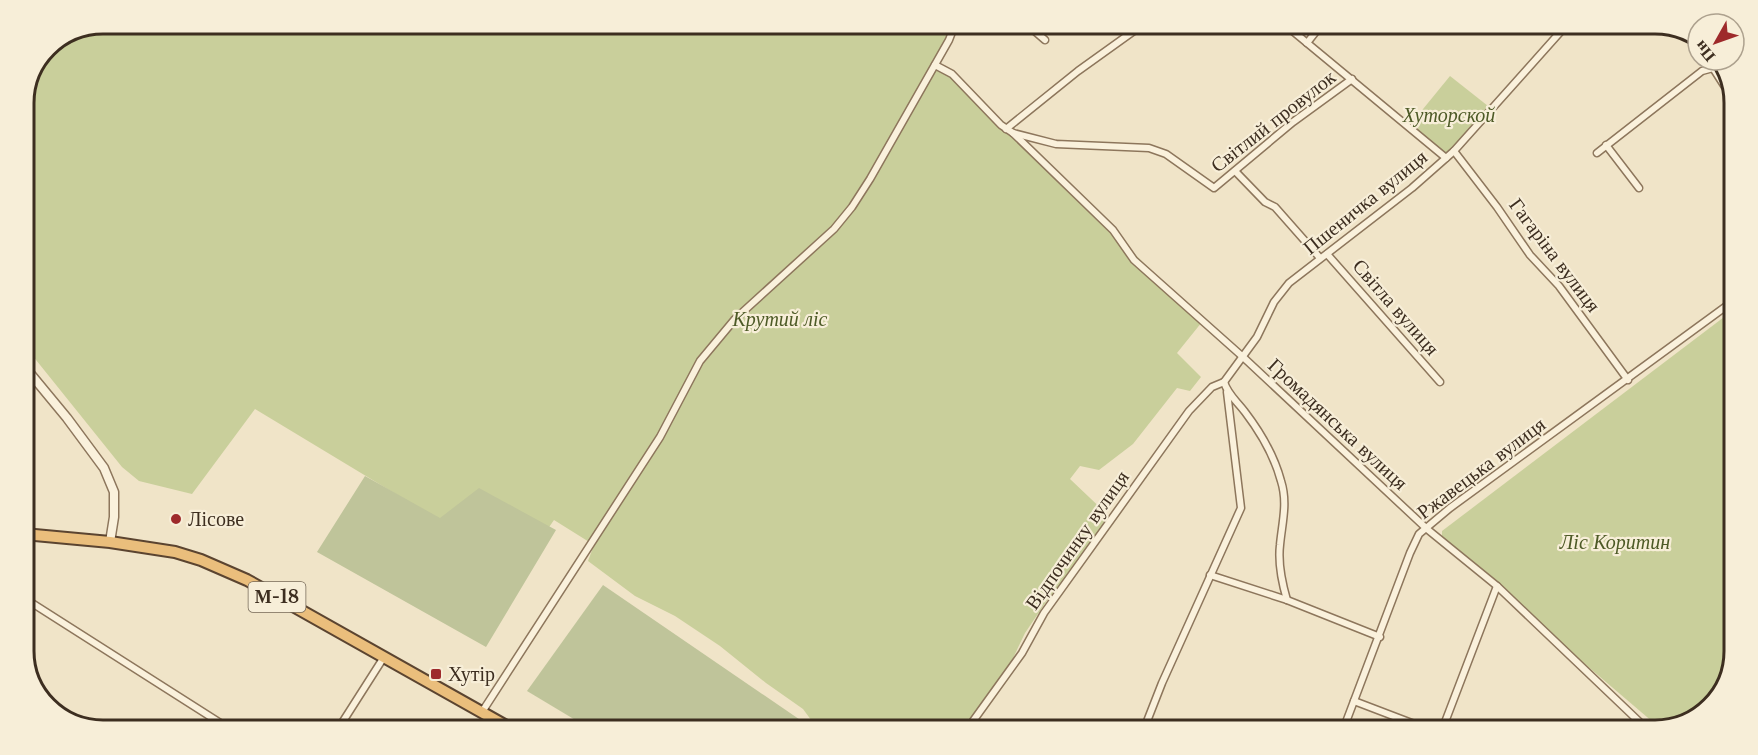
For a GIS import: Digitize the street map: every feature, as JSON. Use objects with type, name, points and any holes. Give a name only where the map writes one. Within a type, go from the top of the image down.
[{"type":"highway","name":"М-18","points":[[35,535],[110,542],[175,552],[201,560],[248,580],[495,720]]},
{"type":"street","points":[[482,712],[660,437],[700,361],[735,319],[834,229],[852,207],[952,34]]},
{"type":"street","points":[[1038,34],[1045,40]]},
{"type":"street","points":[[1006,129],[1078,71],[1130,34]]},
{"type":"street","points":[[1296,34],[1446,158]]},
{"type":"street","points":[[1307,43],[1314,34]]},
{"type":"street","name":"Пшеничка вулиця","points":[[1224,382],[1257,337],[1274,302],[1289,283],[1454,151],[1559,34]]},
{"type":"street","points":[[935,65],[952,74],[1006,129],[1013,133]]},
{"type":"street","points":[[1597,153],[1701,72]]},
{"type":"street","name":"Світлий провулок","points":[[1013,133],[1056,144],[1149,148],[1166,154],[1214,188],[1293,122],[1352,79]]},
{"type":"street","name":"Громадянська вулиця","points":[[1013,133],[1113,230],[1134,260],[1243,357],[1427,529],[1497,586],[1637,720]]},
{"type":"street","points":[[1606,146],[1639,188]]},
{"type":"street","name":"Гагаріна вулиця","points":[[1454,151],[1530,255],[1559,286],[1628,380]]},
{"type":"street","points":[[1235,171],[1265,202],[1275,207],[1320,258]]},
{"type":"street","name":"Світла вулиця","points":[[1328,254],[1440,382]]},
{"type":"street","name":"Ржавецька вулиця","points":[[1347,720],[1419,534],[1450,508],[1723,309]]},
{"type":"street","points":[[35,379],[104,468],[114,492],[114,517],[110,542]]},
{"type":"street","points":[[1147,720],[1162,682],[1241,508],[1224,382]]},
{"type":"street","name":"Відпочинку вулиця","points":[[974,720],[1022,653],[1044,613],[1189,411],[1212,387],[1224,382]]},
{"type":"street","points":[[1227,392],[1264,439],[1282,485],[1286,510],[1280,547],[1282,576],[1287,600]]},
{"type":"street","points":[[1210,575],[1287,600],[1380,637]]},
{"type":"street","points":[[1446,720],[1497,586]]},
{"type":"street","points":[[35,605],[216,720]]},
{"type":"street","points":[[344,720],[384,657]]},
{"type":"street","points":[[1354,701],[1404,720]]},
{"type":"green space","name":"Крутий ліс","points":[[103,34],[949,34],[946,46],[936,64],[947,67],[1000,126],[1020,138],[1202,322],[1177,353],[1201,377],[1190,391],[1177,388],[1133,444],[1099,470],[1080,466],[1070,479],[1109,516],[1078,565],[1048,599],[1025,633],[1004,677],[973,720],[811,720],[803,709],[720,646],[675,616],[635,596],[588,561],[594,545],[554,520],[520,569],[255,409],[192,494],[139,481],[122,467],[35,359],[35,99],[37,85],[49,61],[58,52],[77,40]]},
{"type":"green space","name":"Хуторской","points":[[1450,76],[1488,106],[1446,155],[1410,125]]},
{"type":"green space","name":"Ліс Коритин","points":[[1723,318],[1724,652],[1718,678],[1712,690],[1693,709],[1677,717],[1650,720],[1442,542],[1442,531]]},
{"type":"green space","points":[[365,476],[440,518],[479,488],[556,530],[486,647],[317,552]]},
{"type":"green space","points":[[603,585],[800,720],[575,720],[527,691]]},
{"type":"place","name":"Лісове","points":[[176,519]]},
{"type":"place","name":"Хутір","points":[[436,674]]}]
